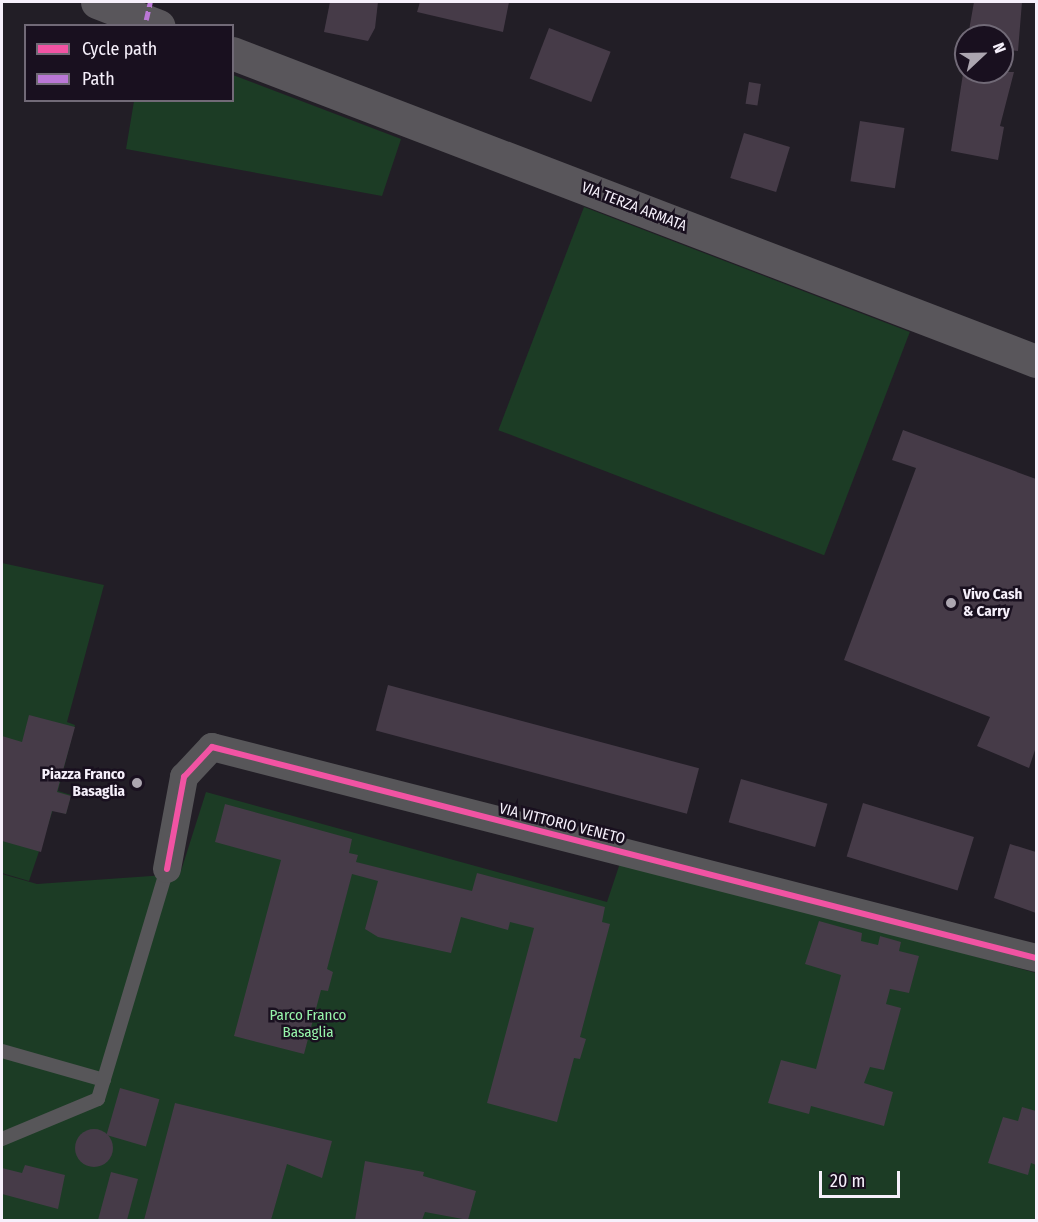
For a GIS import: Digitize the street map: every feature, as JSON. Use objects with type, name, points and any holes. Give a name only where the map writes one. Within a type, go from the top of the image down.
[{"type":"main road","points":[[97,2],[154,24]]},
{"type":"main road","name":"VIA TERZA ARMATA","points":[[234,54],[1036,361]]},
{"type":"street","name":"VIA VITTORIO VENETO","points":[[167,869],[184,777],[212,747],[1036,958]]},
{"type":"lane","points":[[2,1139],[98,1099],[167,869]]},
{"type":"lane","points":[[2,1051],[104,1080]]},
{"type":"green space","points":[[234,75],[401,139],[382,196],[126,149],[134,102],[234,102]]},
{"type":"green space","points":[[584,207],[910,332],[824,555],[498,430]]},
{"type":"green space","points":[[2,563],[104,585],[67,722],[75,725],[58,791],[71,795],[66,814],[53,810],[29,881],[2,873]]},
{"type":"green space","name":"Parco Franco Basaglia","points":[[206,792],[607,902],[621,860],[1036,973],[1036,1220],[2,1220],[2,874],[37,884],[180,874]]},
{"type":"building","points":[[330,2],[378,2],[375,28],[368,41],[324,32]]},
{"type":"building","points":[[420,2],[509,2],[503,32],[417,12]]},
{"type":"building","points":[[974,2],[1022,2],[1018,51],[1014,50],[1014,24],[970,24]]},
{"type":"building","points":[[549,28],[611,52],[591,102],[530,78]]},
{"type":"building","points":[[749,82],[761,84],[757,106],[746,104]]},
{"type":"building","points":[[961,84],[1011,84],[1000,126],[1004,127],[998,160],[951,151]]},
{"type":"building","points":[[860,121],[904,128],[895,188],[850,181]]},
{"type":"building","points":[[744,133],[790,147],[776,192],[730,178]]},
{"type":"building","name":"Vivo Cash & Carry","points":[[903,430],[1036,479],[1036,747],[1029,768],[977,746],[990,717],[844,660],[916,468],[892,460]]},
{"type":"building","points":[[388,685],[699,768],[687,814],[376,730]]},
{"type":"building","points":[[29,715],[75,727],[57,792],[71,796],[66,814],[52,811],[41,852],[2,841],[2,736],[22,742]]},
{"type":"building","points":[[741,779],[828,804],[815,847],[729,822]]},
{"type":"building","points":[[863,803],[974,837],[958,890],[847,857]]},
{"type":"building","points":[[225,804],[352,839],[349,853],[358,855],[356,862],[472,891],[477,873],[605,907],[602,922],[610,924],[580,1037],[586,1039],[580,1059],[574,1058],[557,1122],[487,1103],[534,928],[510,922],[508,930],[461,917],[451,953],[378,937],[365,929],[378,881],[352,874],[327,969],[333,972],[328,991],[321,990],[304,1054],[234,1036],[281,860],[215,842]]},
{"type":"building","points":[[1010,844],[1036,852],[1036,913],[994,898]]},
{"type":"building","points":[[819,921],[862,933],[861,941],[878,945],[880,936],[901,942],[899,951],[919,956],[909,993],[890,989],[886,1004],[901,1008],[884,1070],[870,1067],[864,1083],[893,1092],[884,1126],[811,1106],[809,1114],[768,1103],[781,1060],[816,1069],[841,975],[805,964]]},
{"type":"building","points":[[120,1088],[159,1099],[146,1146],[106,1135]]},
{"type":"building","points":[[175,1103],[332,1141],[322,1178],[287,1164],[271,1220],[144,1220]]},
{"type":"building","points":[[1022,1107],[1036,1111],[1036,1165],[1031,1163],[1028,1175],[988,1163],[1003,1117],[1018,1121]]},
{"type":"building","points":[[94,1129],[108,1134],[113,1148],[108,1162],[94,1167],[80,1162],[75,1148],[80,1134]]},
{"type":"building","points":[[365,1161],[424,1172],[423,1176],[476,1191],[468,1220],[425,1212],[422,1220],[355,1220]]},
{"type":"building","points":[[25,1165],[65,1175],[58,1209],[2,1194],[2,1168],[22,1173]]},
{"type":"building","points":[[111,1172],[138,1179],[127,1220],[98,1220]]},
{"type":"marked path","points":[[146,20],[150,2]]},
{"type":"cycle path","points":[[167,869],[184,777],[212,747],[1036,958]]},
{"type":"place","name":"Vivo Cash & Carry","points":[[951,603]]},
{"type":"place","name":"Piazza Franco Basaglia","points":[[137,783]]}]
